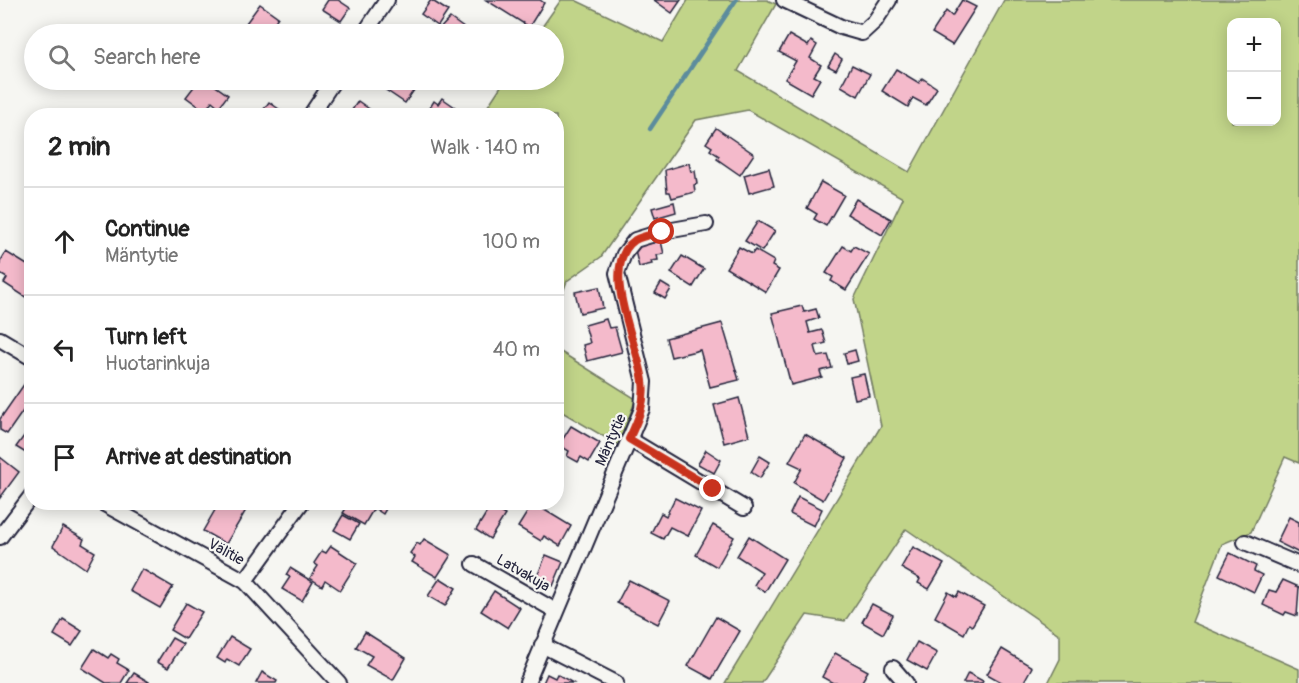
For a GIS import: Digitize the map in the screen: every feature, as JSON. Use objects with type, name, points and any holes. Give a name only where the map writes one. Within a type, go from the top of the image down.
[{"type":"street","points":[[371,24],[387,0]]},
{"type":"street","points":[[784,0],[841,27],[862,33],[875,21],[889,0]]},
{"type":"street","points":[[315,108],[327,90]]},
{"type":"street","name":"Mäntytie","points":[[527,683],[642,409],[644,382],[617,273],[624,254],[635,240],[662,232],[706,224]]},
{"type":"street","points":[[0,339],[24,353]]},
{"type":"street","points":[[629,439],[744,508]]},
{"type":"street","points":[[0,537],[24,506]]},
{"type":"street","name":"Välitie","points":[[116,510],[245,581],[339,683]]},
{"type":"street","points":[[245,581],[296,510]]},
{"type":"street","points":[[1245,542],[1299,565]]},
{"type":"street","name":"Latvakuja","points":[[474,564],[556,611]]},
{"type":"street","points":[[542,645],[616,683]]},
{"type":"street","points":[[893,668],[906,683]]},
{"type":"green space","points":[[561,0],[575,0],[663,42],[688,0],[767,0],[776,4],[738,71],[909,172],[1004,0],[1299,0],[1299,463],[1285,457],[1251,532],[1222,544],[1192,622],[1299,669],[1299,683],[1048,683],[1060,659],[1060,635],[906,529],[845,621],[807,615],[762,683],[725,683],[881,426],[854,299],[903,198],[748,110],[696,120],[601,257],[567,281],[564,289],[564,108],[487,108],[498,90],[564,90],[564,24],[544,24]]},
{"type":"green space","points":[[564,354],[636,399],[618,445],[564,413]]},
{"type":"building","points":[[328,0],[338,0],[350,8],[341,21],[322,9]]},
{"type":"building","points":[[431,0],[448,11],[439,24],[435,24],[421,14]]},
{"type":"building","points":[[486,0],[540,0],[544,3],[531,24],[524,24]]},
{"type":"building","points":[[654,0],[681,0],[672,13]]},
{"type":"building","points":[[962,0],[976,7],[952,45],[932,33],[946,11],[952,16]]},
{"type":"building","points":[[260,4],[278,17],[273,24],[245,24]]},
{"type":"building","points":[[450,18],[458,24],[444,24]]},
{"type":"building","points":[[789,35],[808,46],[811,41],[817,45],[810,58],[821,65],[814,76],[820,79],[811,94],[785,79],[796,61],[779,52]]},
{"type":"building","points":[[835,54],[842,59],[836,70],[828,66]]},
{"type":"building","points":[[852,65],[870,74],[858,96],[841,86]]},
{"type":"building","points":[[896,69],[919,83],[922,78],[937,88],[926,105],[913,98],[908,107],[882,91]]},
{"type":"building","points":[[191,90],[221,90],[228,95],[219,107],[212,101],[207,108],[201,108],[186,97]]},
{"type":"building","points":[[386,90],[414,90],[405,103]]},
{"type":"building","points":[[442,98],[456,108],[430,108],[434,101],[438,104]]},
{"type":"building","points":[[358,101],[368,108],[353,108]]},
{"type":"building","points":[[269,102],[277,108],[265,108]]},
{"type":"building","points":[[716,128],[754,154],[740,175],[717,159],[719,156],[710,150],[712,147],[706,143]]},
{"type":"building","points":[[689,163],[691,172],[695,171],[697,184],[694,185],[695,192],[672,198],[670,192],[667,192],[665,170]]},
{"type":"building","points":[[769,168],[774,186],[749,193],[744,175]]},
{"type":"building","points":[[821,182],[844,195],[826,226],[814,219],[817,214],[807,208]]},
{"type":"building","points":[[856,199],[891,219],[882,235],[847,214]]},
{"type":"building","points":[[674,202],[676,212],[655,218],[652,208]]},
{"type":"building","points":[[758,221],[775,231],[762,251],[745,241]]},
{"type":"building","points":[[661,241],[664,254],[657,255],[658,260],[651,261],[652,264],[639,267],[634,247]]},
{"type":"building","points":[[843,246],[851,251],[854,246],[869,254],[846,290],[831,281],[833,277],[826,273]]},
{"type":"building","points":[[739,247],[752,254],[755,250],[774,261],[772,266],[779,270],[766,292],[726,268]]},
{"type":"building","points":[[6,252],[24,263],[24,296],[4,283],[7,278],[0,274],[0,262]]},
{"type":"building","points":[[682,256],[704,269],[693,287],[671,273]]},
{"type":"building","points":[[661,283],[671,289],[665,299],[655,293]]},
{"type":"building","points":[[599,287],[603,308],[580,313],[575,292]]},
{"type":"building","points":[[802,306],[804,312],[816,309],[819,318],[807,322],[810,333],[822,330],[826,343],[815,346],[818,357],[828,355],[832,368],[820,371],[822,377],[791,385],[772,313]]},
{"type":"building","points":[[606,319],[609,328],[615,327],[622,352],[587,361],[583,345],[590,343],[585,325]]},
{"type":"building","points":[[722,323],[739,380],[710,387],[700,350],[671,357],[666,338]]},
{"type":"building","points":[[855,350],[858,361],[847,364],[844,353]]},
{"type":"building","points":[[864,374],[869,396],[855,399],[850,377]]},
{"type":"building","points":[[24,384],[24,410],[7,434],[0,430],[0,419]]},
{"type":"building","points":[[739,398],[749,436],[724,443],[714,405]]},
{"type":"building","points":[[571,426],[600,443],[589,462],[581,457],[578,462],[567,456],[569,451],[564,448],[564,437]]},
{"type":"building","points":[[805,434],[847,458],[823,500],[794,483],[802,468],[789,462]]},
{"type":"building","points":[[24,436],[24,452],[16,447]]},
{"type":"building","points":[[706,450],[721,460],[714,473],[698,464]]},
{"type":"building","points":[[760,456],[770,462],[760,478],[751,472]]},
{"type":"building","points":[[0,457],[19,472],[0,498]]},
{"type":"building","points":[[798,497],[822,509],[814,526],[790,514]]},
{"type":"building","points":[[675,498],[701,511],[688,536],[670,527],[663,539],[651,533],[661,513],[666,516]]},
{"type":"building","points":[[215,510],[246,510],[226,544],[203,531]]},
{"type":"building","points":[[345,510],[373,510],[364,525],[343,513]]},
{"type":"building","points":[[488,510],[496,510],[505,515],[490,539],[476,530]]},
{"type":"building","points":[[529,510],[545,510],[571,526],[560,546],[544,536],[541,541],[518,527]]},
{"type":"building","points":[[343,515],[359,524],[350,539],[334,530]]},
{"type":"building","points":[[1289,517],[1299,522],[1299,553],[1277,542]]},
{"type":"building","points":[[713,525],[734,537],[717,567],[696,555]]},
{"type":"building","points":[[63,527],[84,539],[82,544],[95,552],[86,569],[53,546]]},
{"type":"building","points":[[749,536],[785,559],[765,592],[754,585],[762,572],[737,556]]},
{"type":"building","points":[[424,539],[451,555],[437,577],[412,562],[415,557],[410,553],[417,543],[420,545]]},
{"type":"building","points":[[331,546],[357,563],[340,590],[325,580],[322,586],[310,578],[318,566],[314,563],[322,551],[326,553]]},
{"type":"building","points":[[913,547],[944,564],[929,589],[918,583],[920,579],[901,568]]},
{"type":"building","points":[[1230,553],[1256,566],[1254,571],[1262,575],[1254,592],[1219,575]]},
{"type":"building","points":[[546,555],[563,562],[553,586],[536,579]]},
{"type":"building","points":[[290,568],[313,582],[302,601],[282,589],[290,577],[286,575]]},
{"type":"building","points":[[142,569],[173,587],[160,608],[130,591]]},
{"type":"building","points":[[440,578],[456,588],[445,606],[428,596]]},
{"type":"building","points":[[629,580],[670,601],[658,624],[617,603]]},
{"type":"building","points":[[1283,580],[1299,587],[1297,616],[1286,612],[1284,615],[1263,605],[1269,590],[1276,592]]},
{"type":"building","points":[[494,591],[520,608],[508,628],[481,611]]},
{"type":"building","points":[[948,592],[956,597],[959,592],[984,606],[972,626],[969,624],[964,634],[935,617]]},
{"type":"building","points":[[186,603],[202,612],[185,639],[170,630]]},
{"type":"building","points":[[872,604],[893,615],[883,634],[862,622]]},
{"type":"building","points":[[716,617],[740,631],[712,679],[688,666]]},
{"type":"building","points":[[63,619],[82,631],[72,646],[54,635]]},
{"type":"building","points":[[365,632],[406,658],[393,680],[366,665],[372,656],[356,647]]},
{"type":"building","points":[[230,637],[250,649],[239,666],[227,659],[225,663],[217,658]]},
{"type":"building","points":[[172,638],[183,644],[168,668],[157,662]]},
{"type":"building","points":[[917,642],[937,653],[927,671],[907,660]]},
{"type":"building","points":[[94,649],[108,658],[111,654],[119,659],[117,663],[129,670],[121,683],[106,683],[82,668]]},
{"type":"building","points":[[1002,649],[1032,667],[1023,683],[1003,683],[987,674]]},
{"type":"building","points":[[835,653],[868,671],[861,683],[833,683],[822,677]]},
{"type":"building","points":[[262,672],[277,681],[276,683],[256,683]]},
{"type":"building","points":[[134,673],[149,682],[127,683]]},
{"type":"building","points":[[968,673],[983,681],[982,683],[963,683]]},
{"type":"building","points":[[547,674],[555,678],[557,674],[573,683],[543,683]]},
{"type":"waterway","points":[[650,129],[736,0]]},
{"type":"route","points":[[662,232],[635,240],[624,254],[617,273],[644,382],[642,409],[629,439],[713,489]]}]
